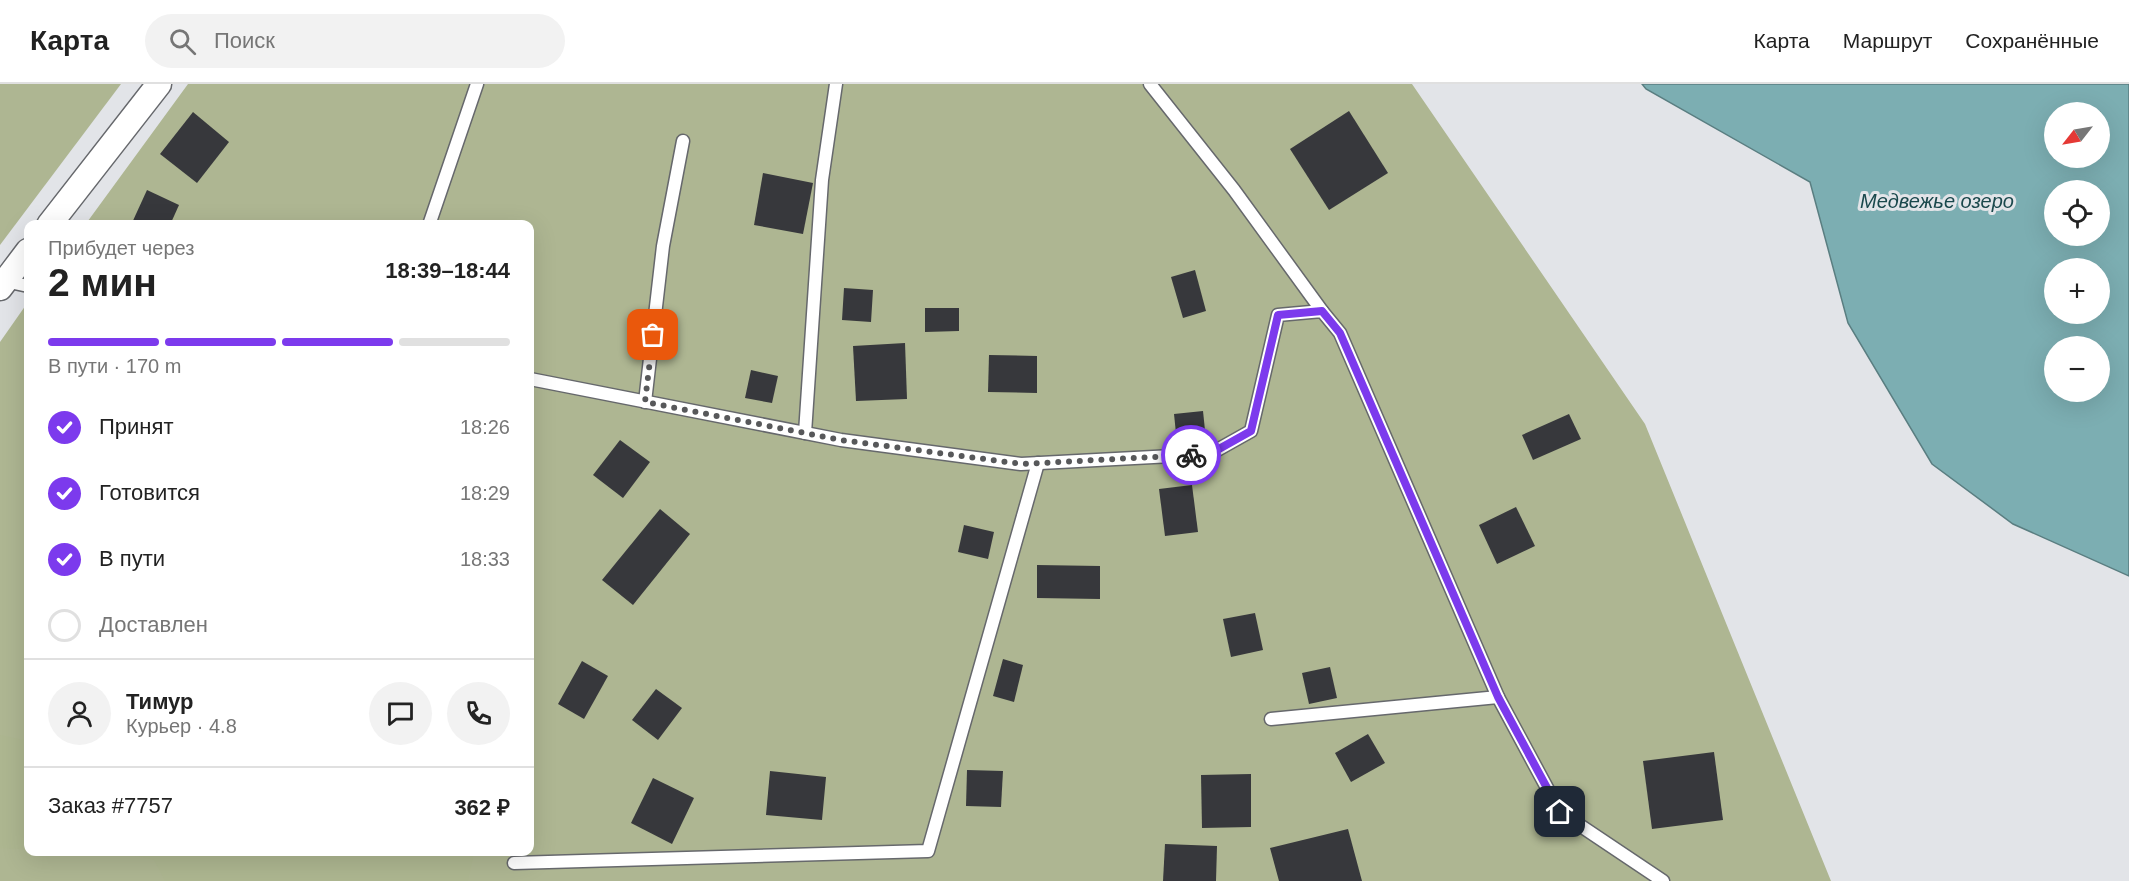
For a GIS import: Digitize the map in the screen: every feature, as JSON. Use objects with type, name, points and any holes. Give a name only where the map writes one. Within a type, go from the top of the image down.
[{"type":"street","points":[[53,220],[159,84]]},
{"type":"street","points":[[2,285],[24,256]]},
{"type":"lane","points":[[431,220],[477,84]]},
{"type":"lane","points":[[805,433],[822,180],[836,84]]},
{"type":"lane","points":[[1150,84],[1234,190],[1340,333],[1498,697],[1560,812],[1663,881]]},
{"type":"lane","points":[[645,402],[663,246],[683,141]]},
{"type":"lane","points":[[2,285],[24,286]]},
{"type":"lane","points":[[534,380],[841,440],[1022,464],[1210,454],[1251,431],[1278,315],[1322,311]]},
{"type":"lane","points":[[514,863],[928,851],[1038,463]]},
{"type":"lane","points":[[1271,719],[1498,697]]},
{"type":"green space","points":[[0,84],[121,84],[0,245]]},
{"type":"green space","points":[[188,84],[1412,84],[1645,424],[1831,881],[0,881],[0,342],[24,308],[24,856],[534,856],[534,220],[89,220]]},
{"type":"green space","points":[[0,735],[24,740],[24,849],[0,848]]},
{"type":"green space","points":[[136,856],[473,856],[468,881],[165,881],[154,860]]},
{"type":"water","name":"Медвежье озеро","points":[[1642,84],[2129,84],[2129,576],[2013,524],[1932,464],[1848,323],[1810,182],[1646,89]]},
{"type":"building","points":[[1349,111],[1388,173],[1329,210],[1290,149]]},
{"type":"building","points":[[193,112],[229,142],[197,183],[160,154]]},
{"type":"building","points":[[763,173],[813,183],[803,234],[754,225]]},
{"type":"building","points":[[147,190],[179,205],[172,220],[133,220]]},
{"type":"building","points":[[1195,270],[1206,311],[1183,318],[1171,277]]},
{"type":"building","points":[[844,288],[873,290],[871,322],[842,320]]},
{"type":"building","points":[[925,308],[959,308],[959,331],[925,332]]},
{"type":"building","points":[[905,343],[907,399],[856,401],[853,346]]},
{"type":"building","points":[[989,355],[1037,356],[1037,393],[988,392]]},
{"type":"building","points":[[751,370],[778,376],[772,403],[745,398]]},
{"type":"building","points":[[1203,411],[1206,440],[1177,443],[1174,414]]},
{"type":"building","points":[[1569,414],[1581,439],[1533,460],[1522,435]]},
{"type":"building","points":[[620,440],[650,462],[623,498],[593,475]]},
{"type":"building","points":[[1192,485],[1198,532],[1165,536],[1159,489]]},
{"type":"building","points":[[1516,507],[1535,546],[1497,564],[1479,525]]},
{"type":"building","points":[[660,509],[690,534],[633,605],[602,580]]},
{"type":"building","points":[[964,525],[994,532],[988,559],[958,552]]},
{"type":"building","points":[[1037,565],[1100,566],[1100,599],[1037,598]]},
{"type":"building","points":[[1255,613],[1263,650],[1231,657],[1223,619]]},
{"type":"building","points":[[1003,659],[1023,665],[1014,702],[993,696]]},
{"type":"building","points":[[582,661],[608,676],[584,719],[558,704]]},
{"type":"building","points":[[1330,667],[1337,698],[1309,704],[1302,673]]},
{"type":"building","points":[[656,689],[682,708],[658,740],[632,720]]},
{"type":"building","points":[[1368,734],[1385,763],[1351,782],[1335,753]]},
{"type":"building","points":[[1714,752],[1723,820],[1652,829],[1643,761]]},
{"type":"building","points":[[967,770],[1003,771],[1001,807],[966,806]]},
{"type":"building","points":[[770,771],[826,777],[822,820],[766,815]]},
{"type":"building","points":[[1251,774],[1251,827],[1202,828],[1201,775]]},
{"type":"building","points":[[653,778],[694,798],[672,844],[631,823]]},
{"type":"building","points":[[1348,829],[1362,881],[1279,881],[1270,848]]},
{"type":"building","points":[[1165,844],[1217,846],[1216,881],[1163,881]]},
{"type":"way so far","points":[[653,335],[645,402],[841,440],[1022,464],[1191,455]]},
{"type":"route","points":[[1191,455],[1210,454],[1251,431],[1278,315],[1322,311],[1340,333],[1498,697],[1560,812]]}]
